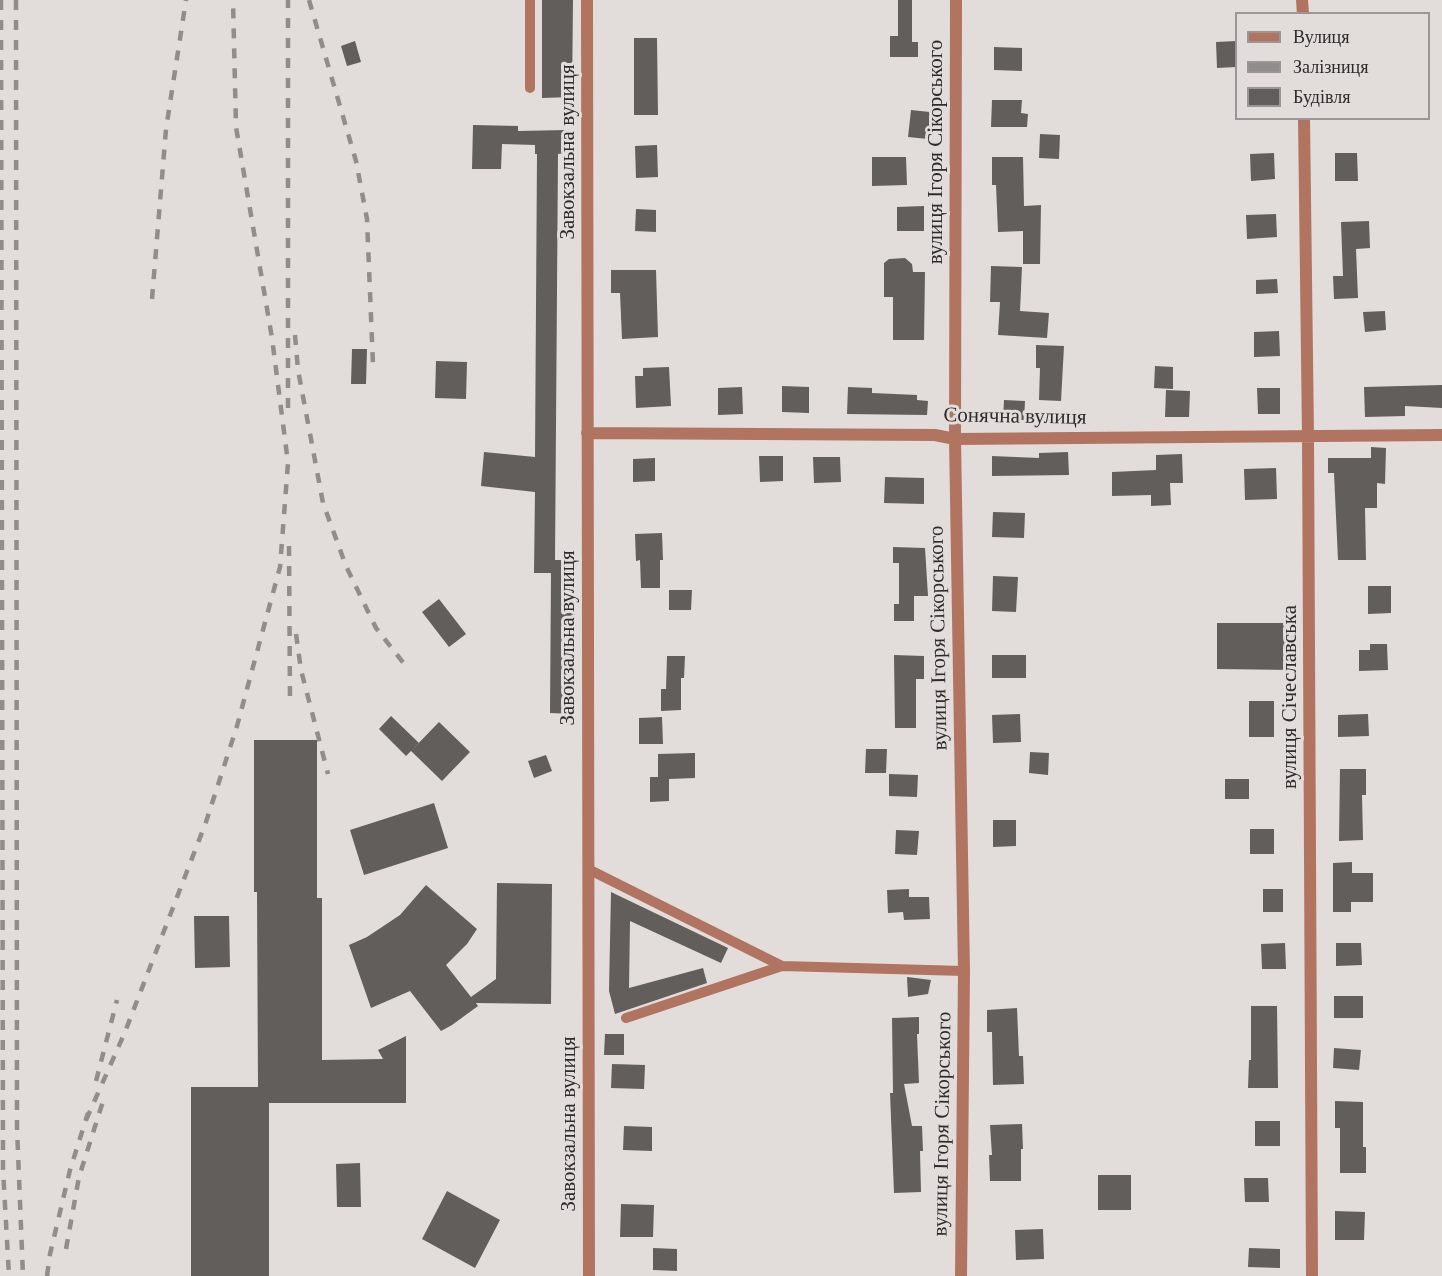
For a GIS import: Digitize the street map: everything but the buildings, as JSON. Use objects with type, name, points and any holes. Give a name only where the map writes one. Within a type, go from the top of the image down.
[{"type":"street","name":"Завокзальна вулиця","points":[[588,0],[589,1276]]},
{"type":"street","name":"вулиця Ігоря Сікорського","points":[[956,0],[955,439],[963,971],[961,1276]]},
{"type":"street","name":"вулиця Січеславська","points":[[1304,120],[1308,435],[1312,1276]]},
{"type":"street","name":"Сонячна вулиця","points":[[587,433],[935,435],[955,439],[1442,435]]},
{"type":"lane","points":[[530,0],[530,88]]},
{"type":"lane","points":[[588,869],[782,966]]},
{"type":"lane","points":[[626,1018],[782,966],[963,971]]},
{"type":"railway","points":[[1,0],[3,1169],[9,1276]]},
{"type":"railway","points":[[16,0],[17,1128],[23,1276]]},
{"type":"railway","points":[[152,299],[166,129],[186,0]]},
{"type":"railway","points":[[86,1120],[125,1032],[206,822],[237,726],[280,567],[288,463],[272,338],[236,127],[233,0]]},
{"type":"railway","points":[[288,0],[288,408]]},
{"type":"railway","points":[[309,0],[356,161],[367,219],[373,365]]},
{"type":"railway","points":[[295,335],[298,370],[323,503],[346,566],[376,628],[409,670]]},
{"type":"railway","points":[[289,546],[290,702]]},
{"type":"railway","points":[[296,634],[301,670],[328,774]]},
{"type":"railway","points":[[96,1081],[117,1000]]},
{"type":"railway","points":[[66,1249],[79,1177],[105,1095]]},
{"type":"railway","points":[[47,1276],[70,1170],[88,1113]]}]
